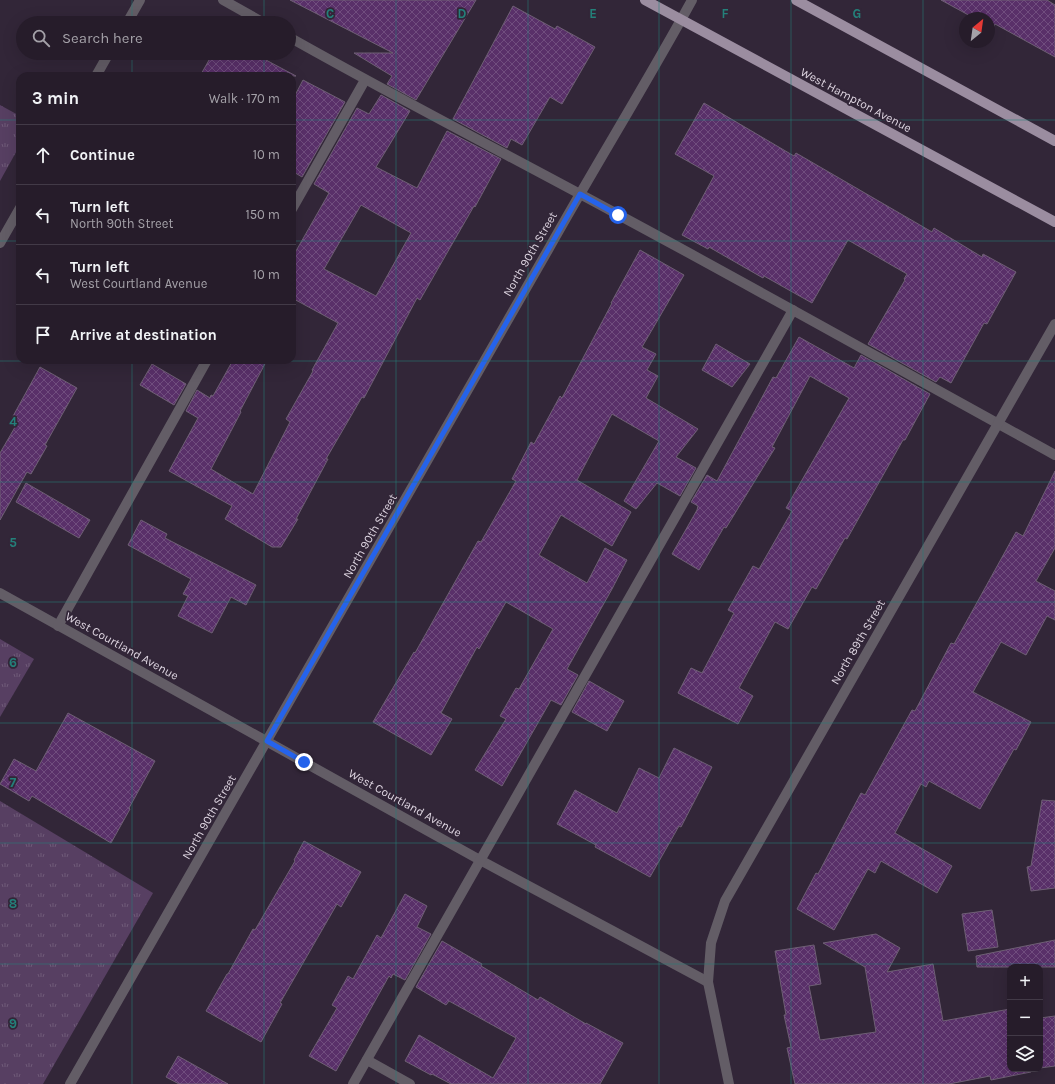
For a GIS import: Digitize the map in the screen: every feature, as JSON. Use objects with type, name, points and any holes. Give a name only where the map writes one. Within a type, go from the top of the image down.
[{"type":"main road","name":"West Hampton Avenue","points":[[645,0],[1055,222]]},
{"type":"main road","points":[[796,0],[1055,140]]},
{"type":"street","points":[[131,16],[140,0]]},
{"type":"street","points":[[223,0],[252,16]]},
{"type":"street","name":"North 90th Street","points":[[70,1084],[692,0]]},
{"type":"street","points":[[296,41],[365,80],[580,194],[793,310],[1055,455]]},
{"type":"street","points":[[98,72],[105,60]]},
{"type":"street","points":[[296,202],[365,80]]},
{"type":"street","points":[[0,243],[16,215]]},
{"type":"street","points":[[353,1084],[793,310]]},
{"type":"street","name":"North 89th Street","points":[[708,982],[711,943],[725,901],[1055,324]]},
{"type":"street","points":[[58,626],[205,364]]},
{"type":"street","name":"West Courtland Avenue","points":[[0,594],[480,860],[708,982]]},
{"type":"street","points":[[708,982],[729,1084]]},
{"type":"street","points":[[367,1060],[410,1084]]},
{"type":"green space","points":[[0,105],[16,114],[16,152],[0,181]]},
{"type":"green space","points":[[0,639],[34,659],[0,717]]},
{"type":"green space","points":[[0,801],[153,893],[43,1084],[0,1084]]},
{"type":"building","points":[[290,0],[476,0],[416,100],[387,84],[392,76],[354,53],[393,53]]},
{"type":"building","points":[[941,0],[1047,0],[1055,5],[1055,57],[995,24],[995,12],[963,12]]},
{"type":"building","points":[[513,6],[555,29],[557,26],[595,47],[562,104],[550,97],[522,145],[511,139],[507,148],[453,119]]},
{"type":"building","points":[[209,60],[266,60],[288,72],[202,72]]},
{"type":"building","points":[[303,80],[345,102],[302,177],[296,173],[296,93]]},
{"type":"building","points":[[381,95],[410,111],[376,167],[417,188],[447,131],[501,159],[475,207],[474,206],[420,300],[417,298],[364,398],[362,397],[326,459],[328,459],[296,519],[298,519],[281,547],[272,547],[225,519],[232,506],[169,471],[198,418],[186,411],[197,390],[210,398],[211,395],[213,396],[231,364],[265,364],[211,469],[253,494],[290,422],[286,419],[338,323],[296,300],[296,251],[329,193],[314,184],[357,108],[369,114]],"holes":[[[361,205],[411,233],[376,296],[324,269]]]},
{"type":"building","points":[[704,103],[794,156],[796,153],[932,232],[934,228],[982,257],[983,254],[1016,272],[987,324],[984,323],[951,383],[940,377],[936,382],[868,344],[907,274],[848,240],[812,303],[764,276],[763,278],[709,247],[708,249],[682,235],[714,176],[675,154]]},
{"type":"building","points":[[640,250],[684,275],[642,347],[656,354],[647,370],[658,376],[646,398],[698,429],[676,457],[696,468],[680,496],[657,483],[636,509],[624,501],[659,441],[612,414],[577,480],[631,512],[612,546],[561,515],[539,555],[587,583],[605,548],[627,560],[567,669],[578,675],[561,705],[551,700],[502,786],[475,770],[506,719],[500,716],[516,688],[519,689],[553,629],[506,602],[479,649],[477,647],[441,713],[452,719],[431,755],[373,722],[414,652],[415,653],[478,541],[481,542],[516,481],[512,479],[531,442],[534,444],[560,396],[562,398]]},
{"type":"building","points":[[799,337],[854,368],[861,355],[930,394],[905,440],[903,440],[847,539],[845,538],[816,589],[812,587],[788,629],[775,622],[739,688],[753,696],[738,724],[678,693],[691,668],[702,673],[734,613],[728,610],[753,566],[759,569],[792,511],[786,508],[849,398],[810,376],[772,447],[775,448],[726,528],[724,527],[699,570],[672,554],[697,510],[698,506],[691,502],[707,475],[717,481],[773,377],[776,378]]},
{"type":"building","points":[[716,344],[750,364],[732,387],[702,370]]},
{"type":"building","points":[[152,364],[186,384],[174,405],[140,385]]},
{"type":"building","points":[[40,367],[77,388],[45,445],[47,446],[31,474],[27,472],[0,520],[0,453],[18,422],[12,418]]},
{"type":"building","points":[[1055,471],[1055,548],[1036,581],[1055,591],[1055,620],[1047,616],[1026,655],[1001,642],[973,692],[1031,722],[1016,750],[1014,749],[980,809],[929,781],[926,787],[921,784],[895,833],[952,866],[937,893],[881,861],[875,873],[868,869],[834,930],[797,909],[816,873],[818,874],[861,793],[865,795],[912,710],[915,711],[951,643],[954,644],[1016,532],[1023,536]]},
{"type":"building","points":[[26,483],[90,520],[79,538],[16,502]]},
{"type":"building","points":[[141,520],[167,534],[165,538],[256,585],[246,605],[231,597],[212,633],[178,616],[188,596],[183,594],[191,579],[128,545]]},
{"type":"building","points":[[589,681],[624,701],[607,731],[572,712]]},
{"type":"building","points":[[68,713],[155,761],[111,843],[32,796],[29,801],[0,784],[14,759],[36,771]]},
{"type":"building","points":[[674,748],[712,767],[681,827],[679,826],[650,877],[557,824],[575,790],[617,813],[639,768],[659,778]]},
{"type":"building","points":[[1042,800],[1055,801],[1055,888],[1031,891],[1027,867],[1031,866]]},
{"type":"building","points":[[304,841],[361,872],[341,907],[337,904],[280,1003],[282,1004],[261,1042],[206,1011],[253,929],[255,930],[295,861],[294,860]]},
{"type":"building","points":[[405,894],[427,906],[417,927],[431,934],[405,980],[393,974],[391,978],[389,976],[336,1071],[309,1056],[337,1008],[332,1005],[348,976],[353,979],[377,935],[381,938]]},
{"type":"building","points":[[992,910],[998,947],[968,951],[962,914]]},
{"type":"building","points":[[876,934],[900,948],[887,972],[933,964],[943,1021],[1007,1010],[1007,1072],[1031,1072],[991,1080],[990,1076],[949,1084],[795,1084],[787,1048],[791,1047],[784,1015],[786,1015],[775,951],[814,945],[821,984],[809,986],[820,1040],[876,1032],[865,967],[823,943]]},
{"type":"building","points":[[1055,940],[1055,967],[1043,967],[1043,964],[1007,964],[1007,967],[977,967],[976,956]]},
{"type":"building","points":[[442,941],[482,964],[481,966],[538,1000],[540,997],[586,1024],[623,1043],[600,1084],[451,1084],[405,1061],[419,1035],[493,1078],[516,1038],[449,1001],[446,1005],[416,987]]},
{"type":"building","points":[[1055,1016],[1055,1066],[1043,1068],[1043,1036],[1043,1018]]},
{"type":"building","points":[[178,1056],[228,1084],[179,1084],[166,1077]]},
{"type":"route","points":[[304,762],[267,741],[580,194],[618,215]]}]
